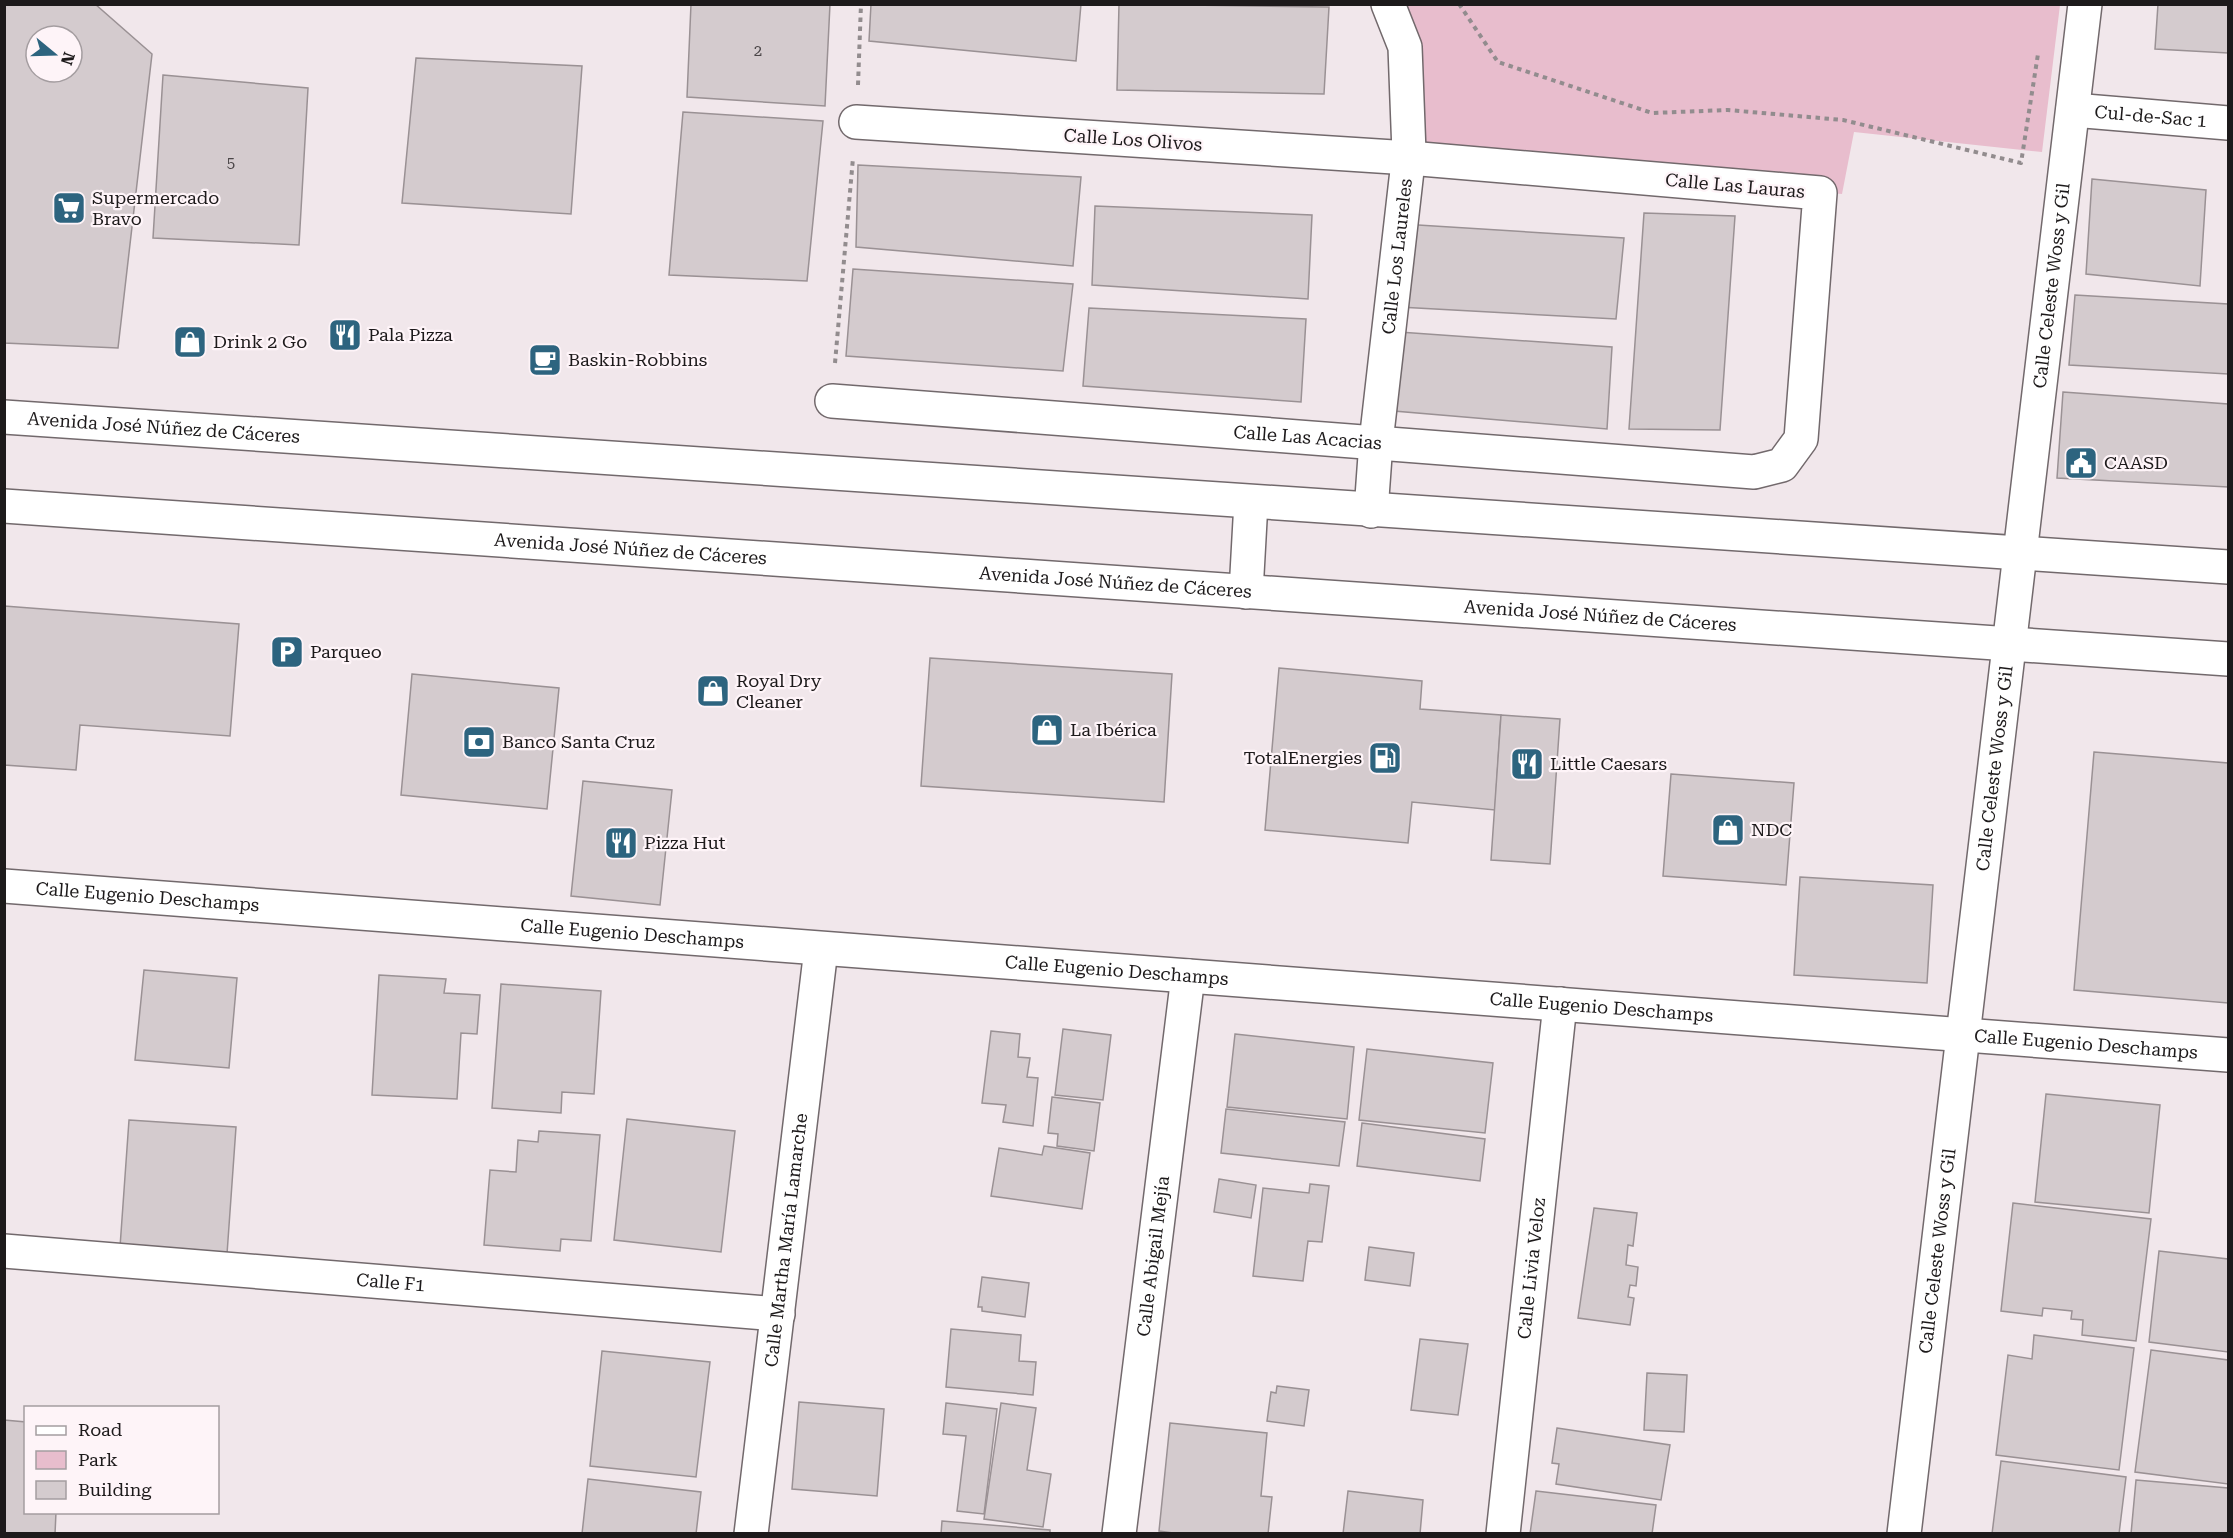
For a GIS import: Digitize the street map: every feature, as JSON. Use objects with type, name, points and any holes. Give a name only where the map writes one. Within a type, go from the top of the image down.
[{"type":"street","name":"Calle Los Laureles","points":[[1371,511],[1376,442],[1409,158],[1405,47],[1389,4]]},
{"type":"street","name":"Calle Celeste Woss y Gil","points":[[1904,1533],[2085,4]]},
{"type":"street","name":"Cul-de-Sac 1","points":[[2073,110],[2229,123]]},
{"type":"street","name":"Calle Los Olivos","points":[[856,122],[1409,158]]},
{"type":"street","name":"Calle Las Lauras","points":[[1409,158],[1820,193],[1801,439],[1782,465]]},
{"type":"street","name":"Calle Las Acacias","points":[[832,401],[1754,472],[1782,465]]},
{"type":"street","name":"Avenida José Núñez de Cáceres","points":[[4,417],[1371,511],[2229,567]]},
{"type":"street","points":[[1246,591],[1251,502]]},
{"type":"street","name":"Avenida José Núñez de Cáceres","points":[[4,506],[2229,659]]},
{"type":"street","name":"Calle Eugenio Deschamps","points":[[4,886],[2229,1055]]},
{"type":"street","name":"Calle Martha María Lamarche","points":[[751,1533],[821,949]]},
{"type":"street","name":"Calle Abigail Mejía","points":[[1119,1533],[1188,976]]},
{"type":"street","name":"Calle Livia Veloz","points":[[1503,1533],[1560,1004]]},
{"type":"street","name":"Calle F1","points":[[4,1251],[778,1314]]},
{"type":"path","points":[[832,401],[856,122],[861,4]]},
{"type":"path","points":[[1459,4],[1498,62],[1652,113],[1728,110],[1843,120],[2021,163],[2039,50]]},
{"type":"green space","points":[[1391,5],[2060,5],[2042,152],[1854,132],[1842,194],[1409,153]]},
{"type":"building","name":"Supermercado Bravo","points":[[4,4],[95,4],[152,54],[118,348],[4,343]]},
{"type":"building","points":[[691,4],[830,4],[825,106],[687,97]]},
{"type":"building","points":[[871,4],[1081,4],[1076,61],[869,41]]},
{"type":"building","points":[[1119,4],[1329,7],[1324,94],[1117,90]]},
{"type":"building","points":[[2158,4],[2228,4],[2228,53],[2155,49]]},
{"type":"building","points":[[416,58],[582,66],[571,214],[402,203]]},
{"type":"building","points":[[163,75],[308,88],[299,245],[153,238]]},
{"type":"building","points":[[683,112],[823,121],[807,281],[669,275]]},
{"type":"building","points":[[858,165],[1081,177],[1073,266],[856,247]]},
{"type":"building","points":[[2092,179],[2206,190],[2200,286],[2086,274]]},
{"type":"building","points":[[1095,206],[1312,215],[1308,299],[1092,285]]},
{"type":"building","points":[[1644,213],[1735,216],[1720,430],[1629,429]]},
{"type":"building","points":[[1402,224],[1624,238],[1616,319],[1399,307]]},
{"type":"building","points":[[853,269],[1073,284],[1063,371],[846,356]]},
{"type":"building","points":[[2075,295],[2228,304],[2228,374],[2069,365]]},
{"type":"building","points":[[1089,308],[1306,319],[1301,402],[1083,386]]},
{"type":"building","points":[[1399,332],[1612,347],[1607,429],[1394,411]]},
{"type":"building","points":[[2063,392],[2228,404],[2228,487],[2057,478]]},
{"type":"building","points":[[4,606],[239,624],[230,736],[80,725],[76,770],[4,765]]},
{"type":"building","name":"La Ibérica","points":[[930,658],[1172,674],[1164,802],[921,786]]},
{"type":"building","name":"TotalEnergies","points":[[1279,668],[1422,681],[1420,709],[1501,715],[1495,810],[1412,802],[1408,843],[1265,830]]},
{"type":"building","name":"Banco Santa Cruz","points":[[412,674],[559,688],[547,809],[401,795]]},
{"type":"building","name":"Little Caesars","points":[[1501,715],[1560,719],[1550,864],[1491,860]]},
{"type":"building","points":[[2094,752],[2228,763],[2228,1003],[2074,990]]},
{"type":"building","name":"NDC","points":[[1671,774],[1794,783],[1786,885],[1663,876]]},
{"type":"building","name":"Pizza Hut","points":[[583,781],[672,790],[660,905],[571,896]]},
{"type":"building","points":[[1800,877],[1933,885],[1927,983],[1794,975]]},
{"type":"building","points":[[144,970],[237,978],[229,1068],[135,1060]]},
{"type":"building","points":[[379,975],[446,979],[444,993],[480,995],[477,1034],[461,1033],[457,1099],[372,1095]]},
{"type":"building","points":[[501,984],[601,991],[594,1094],[562,1092],[561,1113],[492,1108]]},
{"type":"building","points":[[1063,1029],[1111,1035],[1103,1100],[1055,1095]]},
{"type":"building","points":[[991,1031],[1020,1034],[1018,1057],[1030,1058],[1027,1077],[1038,1078],[1033,1126],[1003,1122],[1006,1105],[982,1103]]},
{"type":"building","points":[[1235,1034],[1354,1047],[1347,1119],[1227,1107]]},
{"type":"building","points":[[1367,1049],[1493,1063],[1485,1133],[1359,1120]]},
{"type":"building","points":[[2046,1094],[2160,1105],[2149,1213],[2035,1202]]},
{"type":"building","points":[[1052,1097],[1100,1103],[1094,1151],[1057,1146],[1058,1134],[1048,1133]]},
{"type":"building","points":[[1226,1109],[1345,1122],[1339,1166],[1221,1153]]},
{"type":"building","points":[[627,1119],[735,1131],[721,1252],[614,1240]]},
{"type":"building","points":[[129,1120],[236,1127],[227,1254],[120,1247]]},
{"type":"building","points":[[1362,1123],[1485,1139],[1480,1181],[1357,1166]]},
{"type":"building","points":[[539,1131],[600,1135],[591,1241],[561,1239],[560,1251],[484,1245],[490,1170],[516,1172],[518,1140],[538,1142]]},
{"type":"building","points":[[1044,1146],[1090,1153],[1082,1209],[991,1196],[999,1148],[1042,1155]]},
{"type":"building","points":[[1219,1179],[1256,1185],[1251,1218],[1214,1212]]},
{"type":"building","points":[[1310,1184],[1329,1186],[1322,1242],[1308,1241],[1303,1281],[1253,1276],[1263,1188],[1309,1193]]},
{"type":"building","points":[[2013,1203],[2151,1219],[2136,1341],[2082,1335],[2083,1320],[2071,1319],[2072,1311],[2043,1308],[2042,1316],[2001,1311]]},
{"type":"building","points":[[1594,1208],[1637,1213],[1633,1246],[1628,1245],[1626,1265],[1638,1267],[1636,1286],[1630,1285],[1628,1297],[1634,1298],[1630,1325],[1578,1318]]},
{"type":"building","points":[[1369,1247],[1414,1253],[1410,1286],[1365,1280]]},
{"type":"building","points":[[2159,1251],[2228,1259],[2228,1352],[2149,1342]]},
{"type":"building","points":[[982,1277],[1029,1283],[1025,1317],[982,1311],[982,1307],[978,1307]]},
{"type":"building","points":[[951,1329],[1021,1335],[1019,1361],[1036,1362],[1033,1395],[946,1387]]},
{"type":"building","points":[[2034,1335],[2134,1348],[2119,1470],[1996,1455],[2008,1355],[2032,1359]]},
{"type":"building","points":[[1420,1339],[1468,1344],[1458,1415],[1411,1410]]},
{"type":"building","points":[[2151,1350],[2228,1360],[2228,1484],[2135,1472]]},
{"type":"building","points":[[602,1351],[710,1362],[696,1477],[590,1466]]},
{"type":"building","points":[[1647,1373],[1687,1375],[1684,1432],[1644,1430]]},
{"type":"building","points":[[1277,1386],[1309,1390],[1304,1426],[1267,1421],[1271,1392],[1276,1393]]},
{"type":"building","points":[[799,1402],[884,1409],[877,1496],[792,1489]]},
{"type":"building","points":[[946,1403],[997,1409],[984,1514],[957,1511],[966,1436],[943,1434]]},
{"type":"building","points":[[1001,1403],[1036,1408],[1027,1470],[1051,1474],[1043,1527],[984,1519]]},
{"type":"building","points":[[4,1420],[24,1422],[24,1514],[56,1514],[55,1534],[4,1534]]},
{"type":"building","points":[[1170,1423],[1267,1433],[1261,1496],[1272,1497],[1268,1534],[1180,1534],[1159,1531]]},
{"type":"building","points":[[1557,1428],[1670,1445],[1661,1500],[1556,1484],[1559,1464],[1552,1463]]},
{"type":"building","points":[[2001,1461],[2126,1477],[2119,1534],[1992,1534]]},
{"type":"building","points":[[588,1479],[701,1492],[696,1534],[582,1534]]},
{"type":"building","points":[[2136,1480],[2228,1488],[2228,1534],[2131,1534]]},
{"type":"building","points":[[1348,1491],[1423,1500],[1420,1534],[1343,1534]]},
{"type":"building","points":[[1536,1491],[1656,1505],[1652,1534],[1530,1534]]},
{"type":"building","points":[[942,1521],[1050,1530],[1050,1534],[941,1534]]},
{"type":"place","name":"Supermercado Bravo","points":[[69,208]]},
{"type":"place","name":"Pala Pizza","points":[[345,335]]},
{"type":"place","name":"Drink 2 Go","points":[[190,342]]},
{"type":"place","name":"Baskin-Robbins","points":[[545,360]]},
{"type":"place","name":"CAASD","points":[[2081,463]]},
{"type":"place","name":"Parqueo","points":[[287,652]]},
{"type":"place","name":"Royal Dry Cleaner","points":[[713,691]]},
{"type":"place","name":"La Ibérica","points":[[1047,730]]},
{"type":"place","name":"Banco Santa Cruz","points":[[479,742]]},
{"type":"place","name":"TotalEnergies","points":[[1385,758]]},
{"type":"place","name":"Little Caesars","points":[[1527,764]]},
{"type":"place","name":"NDC","points":[[1728,830]]},
{"type":"place","name":"Pizza Hut","points":[[621,843]]}]
